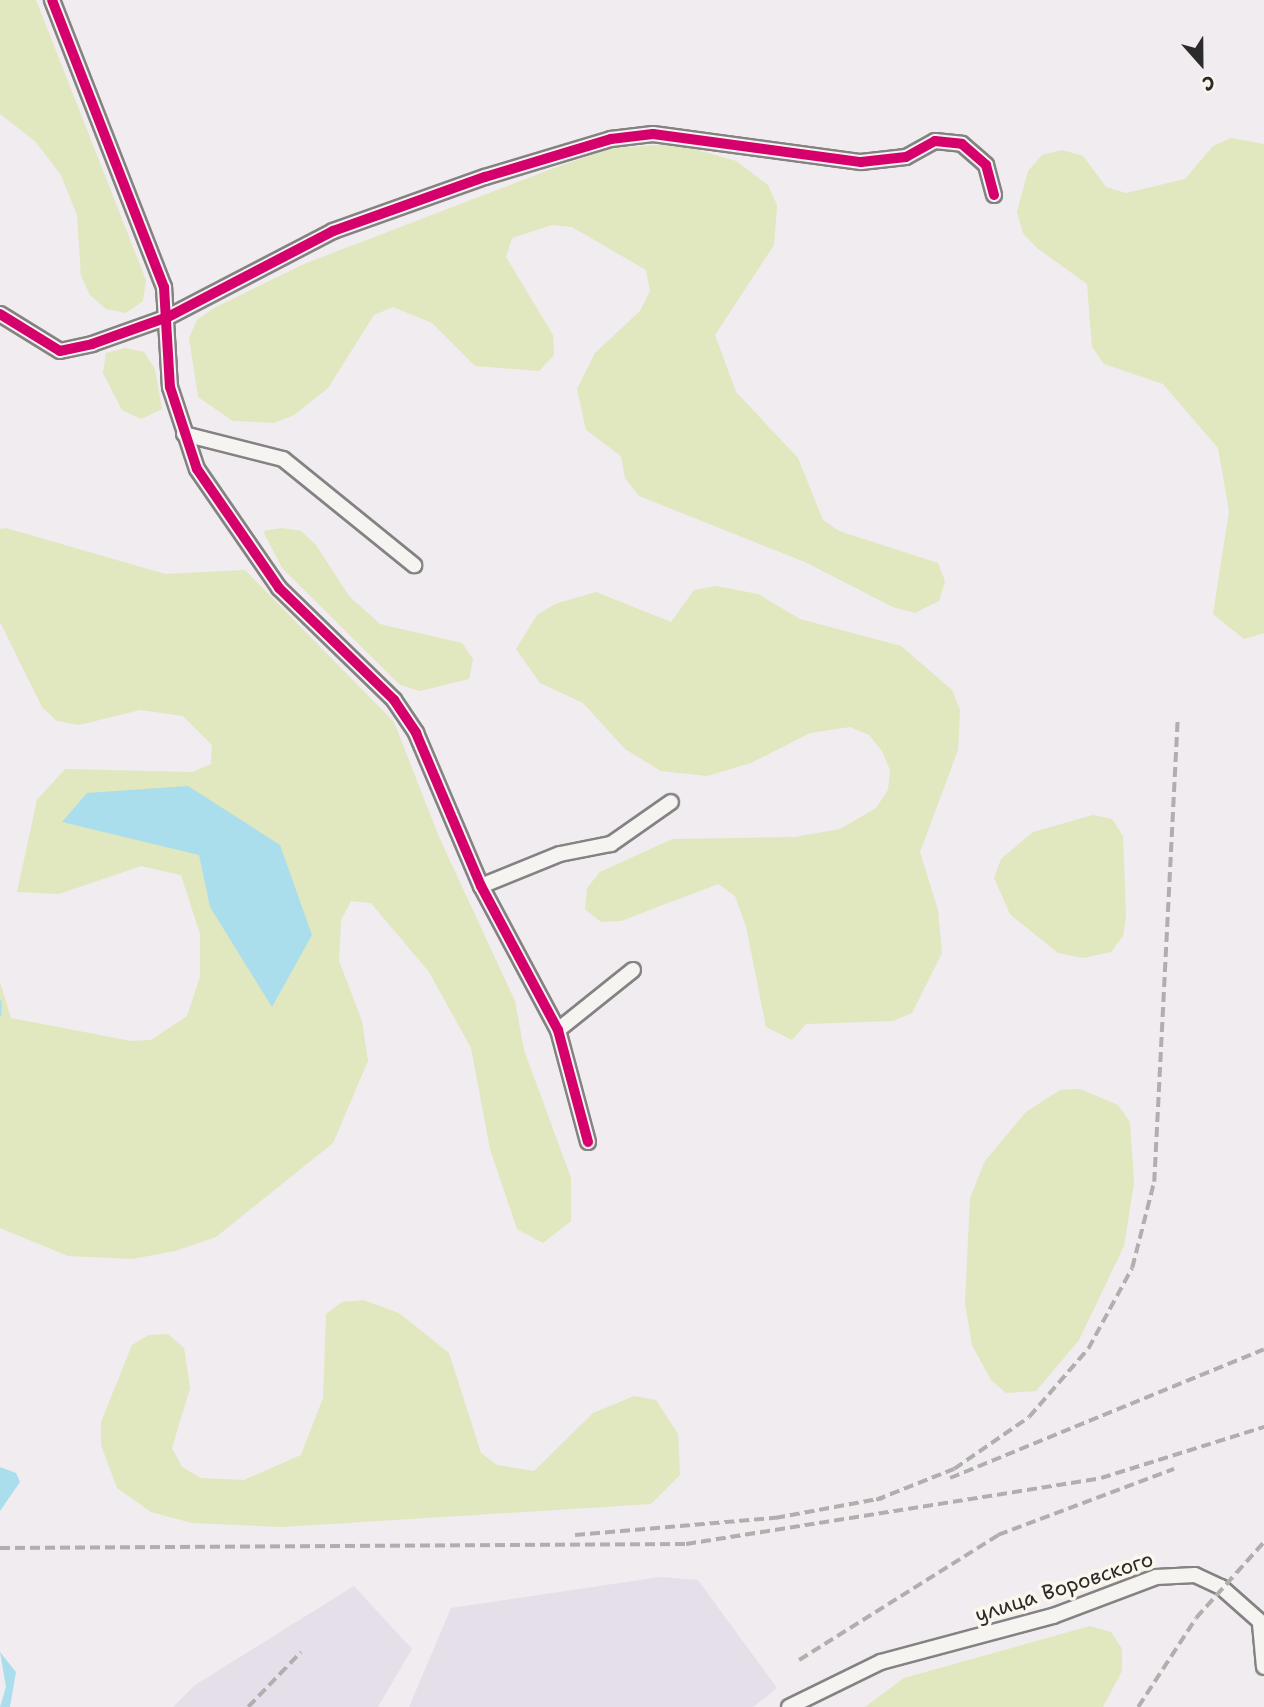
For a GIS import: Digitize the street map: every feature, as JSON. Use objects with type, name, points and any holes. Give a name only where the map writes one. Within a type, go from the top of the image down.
[{"type":"street","points":[[52,0],[164,287],[168,317],[170,387],[197,469],[279,588],[394,700],[416,733],[481,886],[558,1030],[589,1142]]},
{"type":"street","points":[[0,314],[60,351],[168,317],[333,231],[611,139],[653,134],[861,162],[906,157],[935,141],[962,144],[986,165],[994,195]]},
{"type":"street","points":[[184,434],[283,459],[414,565]]},
{"type":"street","points":[[481,886],[560,854],[611,844],[671,802]]},
{"type":"street","points":[[558,1030],[633,970]]},
{"type":"street","name":"улица Воровского","points":[[789,1707],[881,1662],[1053,1616],[1156,1577],[1195,1575],[1222,1587],[1262,1625]]},
{"type":"street","points":[[1262,1625],[1264,1667]]},
{"type":"shaded area","points":[[660,1577],[698,1580],[777,1688],[753,1707],[409,1707],[451,1608]]},
{"type":"shaded area","points":[[354,1586],[412,1649],[378,1707],[173,1707],[195,1685]]},
{"type":"green space","points":[[0,0],[36,0],[146,280],[143,301],[126,313],[106,309],[90,295],[81,276],[77,215],[61,175],[35,141],[0,114]]},
{"type":"green space","points":[[1231,138],[1264,144],[1264,633],[1244,639],[1213,614],[1229,511],[1218,448],[1163,384],[1104,364],[1092,347],[1087,284],[1037,248],[1023,233],[1017,212],[1028,171],[1042,155],[1062,150],[1083,156],[1106,187],[1126,193],[1185,179],[1213,146]]},
{"type":"green space","points":[[677,144],[736,161],[768,185],[777,205],[774,245],[715,335],[736,392],[798,458],[823,520],[839,531],[938,563],[945,581],[939,601],[915,613],[893,607],[805,562],[639,496],[625,478],[621,456],[586,430],[577,389],[595,353],[640,311],[650,291],[646,270],[572,227],[552,225],[512,238],[506,257],[553,335],[554,355],[539,371],[475,366],[432,323],[393,307],[374,315],[328,388],[294,415],[274,423],[233,421],[198,397],[189,338],[197,320],[214,308],[304,264],[557,167],[613,148]]},
{"type":"green space","points":[[125,348],[144,352],[155,369],[162,409],[141,419],[122,410],[103,373],[106,353]]},
{"type":"green space","points":[[6,528],[165,574],[245,570],[394,722],[439,837],[515,1001],[524,1050],[571,1178],[571,1221],[543,1243],[517,1229],[490,1149],[471,1048],[429,972],[371,903],[351,901],[341,920],[339,961],[362,1021],[368,1061],[333,1143],[216,1237],[175,1251],[132,1259],[68,1256],[0,1228],[0,982],[11,1018],[131,1041],[151,1040],[187,1016],[200,977],[200,934],[181,875],[141,866],[59,894],[17,892],[37,800],[65,769],[192,772],[211,764],[212,745],[183,716],[140,710],[79,725],[57,721],[42,707],[0,622],[0,529]]},
{"type":"green space","points":[[282,528],[301,531],[316,545],[349,596],[380,624],[462,643],[473,659],[469,679],[420,691],[400,685],[282,568],[263,531]]},
{"type":"green space","points":[[716,586],[758,594],[800,619],[901,646],[952,690],[960,710],[958,750],[920,852],[938,910],[942,953],[912,1013],[892,1021],[806,1024],[792,1040],[766,1027],[746,926],[735,896],[718,884],[621,921],[601,922],[585,909],[587,888],[600,872],[672,839],[795,837],[840,829],[876,808],[888,790],[890,770],[882,751],[869,735],[850,727],[810,733],[751,763],[707,776],[661,771],[625,749],[583,703],[540,683],[516,649],[537,615],[555,604],[596,592],[671,622],[694,590]]},
{"type":"green space","points":[[1093,815],[1112,819],[1123,836],[1126,916],[1123,936],[1111,952],[1083,958],[1058,953],[1010,914],[994,878],[1001,859],[1033,832]]},
{"type":"green space","points":[[1080,1089],[1118,1105],[1130,1122],[1134,1183],[1124,1246],[1079,1340],[1036,1391],[1006,1393],[991,1380],[972,1345],[965,1303],[970,1198],[985,1161],[1026,1112],[1060,1090]]},
{"type":"green space","points":[[363,1300],[399,1313],[449,1353],[481,1453],[497,1465],[534,1471],[593,1413],[634,1396],[656,1400],[678,1434],[680,1475],[651,1504],[282,1527],[192,1523],[151,1512],[117,1488],[101,1445],[101,1422],[132,1345],[149,1335],[168,1334],[184,1348],[190,1388],[172,1448],[182,1467],[201,1478],[244,1480],[301,1455],[323,1398],[326,1314],[342,1302]]},
{"type":"green space","points":[[1090,1626],[1111,1632],[1122,1649],[1122,1671],[1103,1707],[865,1707],[904,1678]]},
{"type":"water","points":[[188,786],[280,845],[312,935],[272,1007],[210,907],[199,855],[62,822],[87,793]]},
{"type":"water","points":[[0,1467],[16,1473],[20,1482],[0,1511]]},
{"type":"water","points":[[0,1652],[16,1672],[10,1707],[0,1707],[6,1687]]},
{"type":"waterway","points":[[0,1002],[0,1014]]},
{"type":"railway","points":[[876,1500],[954,1469],[1029,1417],[1088,1349],[1132,1268],[1154,1182],[1177,721]]},
{"type":"railway","points":[[950,1478],[1264,1349]]},
{"type":"railway","points":[[0,1548],[686,1544],[1101,1478],[1264,1427]]},
{"type":"railway","points":[[799,1660],[998,1535],[1174,1469]]},
{"type":"railway","points":[[575,1535],[775,1518],[883,1498]]},
{"type":"railway","points":[[1138,1707],[1196,1618],[1264,1542]]},
{"type":"railway","points":[[248,1707],[301,1652]]},
{"type":"cycle path","points":[[52,0],[164,287],[170,387],[197,469],[279,588],[394,700],[416,733],[481,886],[558,1030],[588,1142]]},
{"type":"cycle path","points":[[0,314],[60,351],[92,344],[168,317],[333,231],[485,177],[611,139],[653,134],[861,162],[906,157],[935,141],[962,144],[986,165],[994,195]]}]
